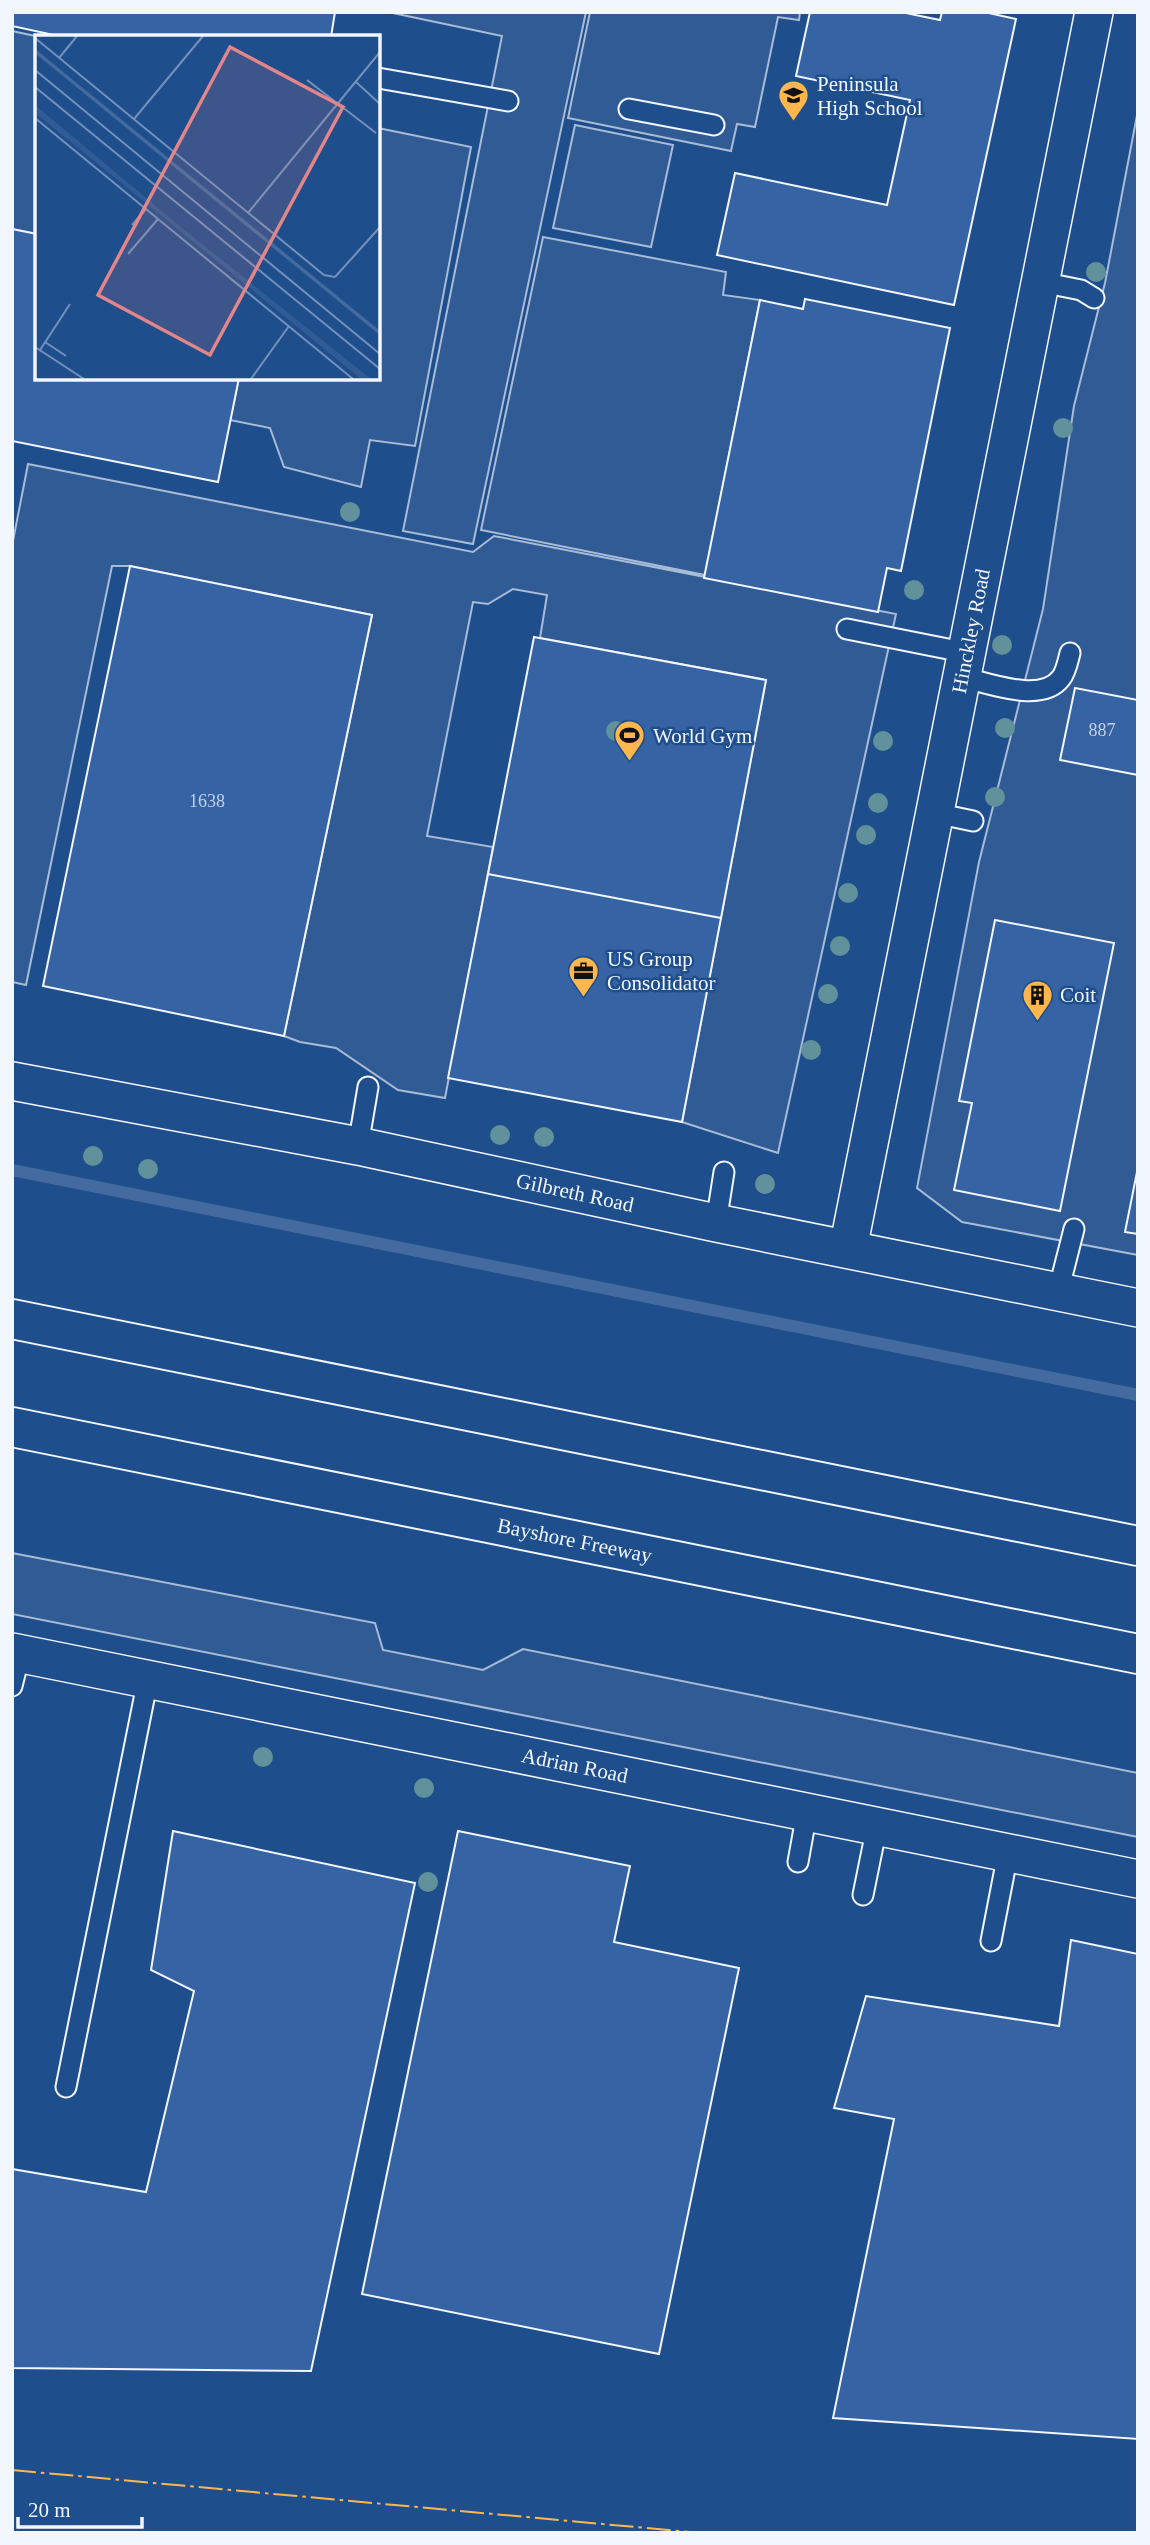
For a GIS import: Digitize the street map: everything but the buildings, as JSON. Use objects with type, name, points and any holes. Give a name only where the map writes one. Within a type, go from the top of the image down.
[{"type":"highway","points":[[12,1319],[1138,1546]]},
{"type":"highway","name":"Bayshore Freeway","points":[[12,1427],[1138,1654]]},
{"type":"street","name":"Hinckley Road","points":[[848,1249],[1094,12]]},
{"type":"street","name":"Gilbreth Road","points":[[12,1081],[358,1146],[716,1223],[1138,1308]]},
{"type":"street","name":"Adrian Road","points":[[15,1664],[148,1679],[1138,1879]]},
{"type":"lane","points":[[380,78],[508,101]]},
{"type":"lane","points":[[629,109],[714,125]]},
{"type":"lane","points":[[1041,282],[1080,290],[1094,298]]},
{"type":"lane","points":[[847,629],[965,665],[1031,692],[1043,691],[1061,678],[1070,653]]},
{"type":"lane","points":[[935,813],[973,821]]},
{"type":"lane","points":[[358,1146],[368,1087]]},
{"type":"lane","points":[[716,1223],[724,1172]]},
{"type":"lane","points":[[1058,1292],[1074,1229]]},
{"type":"lane","points":[[66,2087],[148,1679]]},
{"type":"lane","points":[[799,1862],[807,1812]]},
{"type":"lane","points":[[863,1895],[877,1826]]},
{"type":"lane","points":[[991,1941],[1008,1853]]},
{"type":"shaded area","points":[[388,12],[586,12],[473,544],[403,531],[502,36]]},
{"type":"shaded area","points":[[590,12],[800,12],[799,20],[778,17],[755,127],[737,124],[731,151],[568,118]]},
{"type":"shaded area","points":[[12,31],[35,36],[35,234],[12,229]]},
{"type":"shaded area","points":[[1138,110],[1138,1255],[962,1222],[917,1188],[979,862],[1043,609],[1074,406],[1105,283]]},
{"type":"shaded area","points":[[575,125],[673,145],[651,247],[553,228]]},
{"type":"shaded area","points":[[380,128],[471,147],[415,446],[370,440],[361,487],[284,467],[270,428],[230,420],[239,380],[380,380]]},
{"type":"shaded area","points":[[543,237],[726,272],[723,295],[760,300],[705,575],[481,530]]},
{"type":"shaded area","points":[[28,464],[473,552],[494,536],[896,614],[778,1153],[682,1122],[766,680],[540,638],[547,595],[513,589],[488,604],[473,602],[427,836],[493,847],[445,1098],[398,1090],[336,1048],[300,1042],[284,1036],[372,615],[130,566],[112,566],[26,985],[12,982],[12,546]]},
{"type":"shaded area","points":[[12,1553],[375,1623],[383,1650],[483,1670],[523,1649],[1138,1773],[1138,1837],[12,1614]]},
{"type":"waterway","points":[[12,1170],[1138,1395]]},
{"type":"power","points":[[12,2470],[701,2533]]},
{"type":"place","name":"Peninsula High School","points":[[794,123]]},
{"type":"place","name":"World Gym","points":[[630,763]]},
{"type":"place","name":"US Group Consolidator","points":[[584,998]]},
{"type":"place","name":"Coit","points":[[1037,1022]]}]
